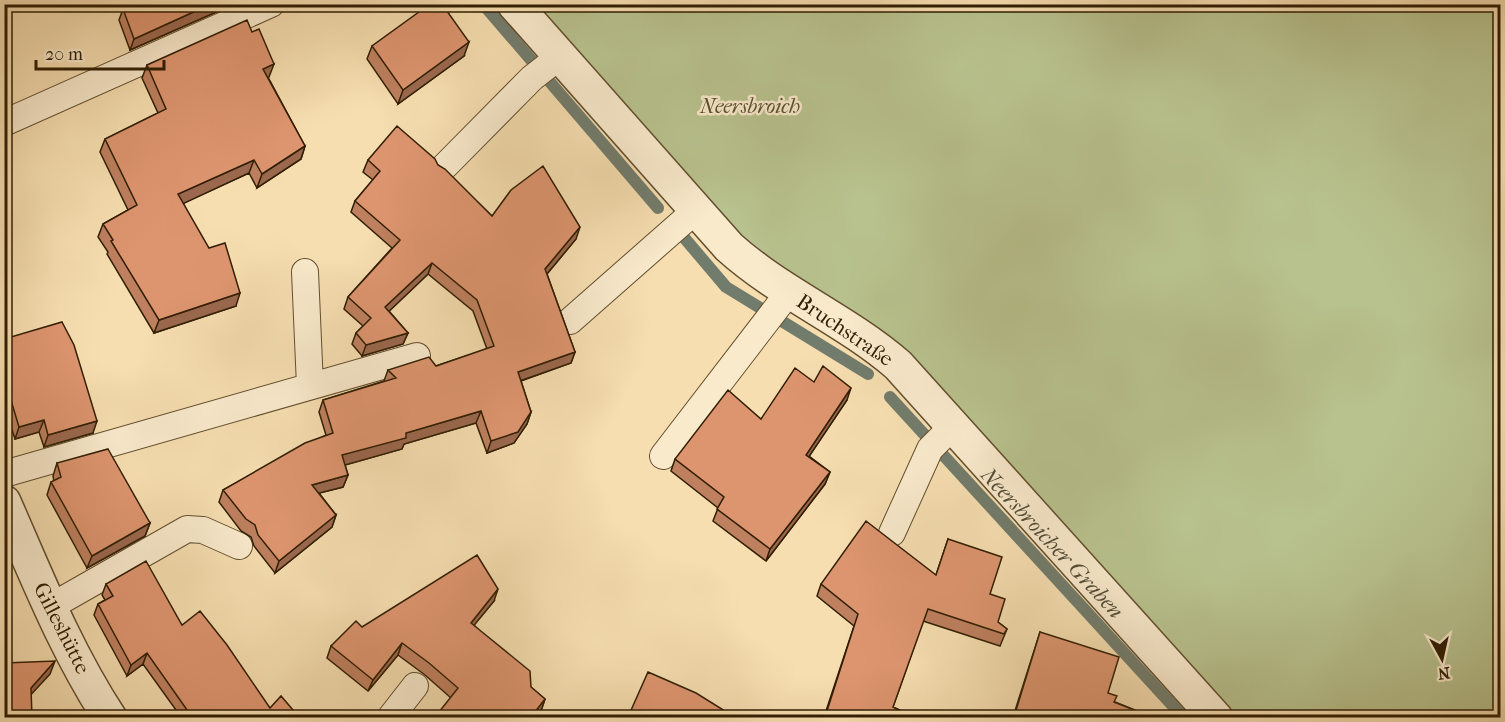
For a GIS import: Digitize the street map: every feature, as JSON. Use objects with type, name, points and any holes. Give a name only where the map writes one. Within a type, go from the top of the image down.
[{"type":"street","name":"Bruchstraße","points":[[514,4],[546,68],[681,223],[744,261],[779,306],[883,352],[906,373],[941,438],[1216,717]]},
{"type":"street","name":"Gilleshütte","points":[[4,502],[50,607],[77,661],[110,717]]},
{"type":"lane","points":[[4,123],[271,4]]},
{"type":"lane","points":[[445,166],[546,68]]},
{"type":"lane","points":[[570,321],[681,223]]},
{"type":"lane","points":[[305,272],[310,386]]},
{"type":"lane","points":[[663,456],[779,306]]},
{"type":"lane","points":[[4,474],[417,356]]},
{"type":"lane","points":[[892,533],[941,438]]},
{"type":"lane","points":[[50,607],[187,529],[203,530],[239,546]]},
{"type":"lane","points":[[390,717],[415,686]]},
{"type":"green space","name":"Neersbroich","points":[[515,5],[1500,5],[1500,717],[1216,717],[1030,488],[729,233]]},
{"type":"building","points":[[134,4],[211,4],[134,39],[123,9]]},
{"type":"building","points":[[430,4],[442,4],[469,42],[403,90],[372,46]]},
{"type":"building","points":[[247,20],[252,32],[259,29],[274,64],[263,69],[305,146],[262,174],[254,160],[178,194],[209,248],[225,243],[240,293],[159,320],[103,224],[137,205],[105,139],[166,109],[147,65]]},
{"type":"building","points":[[397,126],[435,159],[438,165],[445,169],[492,216],[511,190],[543,166],[580,227],[545,269],[575,352],[518,372],[531,412],[518,432],[491,441],[481,411],[406,433],[406,438],[342,455],[348,475],[312,485],[336,515],[279,561],[258,535],[255,525],[246,519],[223,490],[305,443],[333,433],[323,400],[396,378],[388,370],[429,357],[436,366],[494,346],[477,300],[432,263],[385,307],[408,333],[366,345],[356,333],[371,318],[348,297],[400,240],[355,201],[380,171],[368,160]]},
{"type":"building","points":[[62,322],[74,345],[97,421],[48,435],[44,420],[19,427],[4,377],[4,339]]},
{"type":"building","points":[[823,366],[851,388],[806,455],[830,472],[770,549],[717,509],[724,497],[675,459],[728,390],[761,419],[795,368],[814,382]]},
{"type":"building","points":[[108,449],[150,523],[92,556],[51,482],[61,477],[57,463]]},
{"type":"building","points":[[866,521],[936,575],[948,539],[1002,557],[990,594],[1005,599],[998,622],[1007,629],[1004,634],[928,609],[893,707],[914,717],[825,717],[858,614],[821,584]]},
{"type":"building","points":[[477,555],[498,589],[471,623],[530,671],[531,687],[545,699],[531,717],[446,717],[439,712],[458,688],[402,643],[373,680],[331,646],[356,621],[362,627]]},
{"type":"building","points":[[146,561],[182,625],[200,611],[227,645],[270,708],[281,696],[299,717],[192,717],[147,653],[131,665],[98,604],[113,596],[106,584]]},
{"type":"building","points":[[1040,632],[1119,657],[1108,693],[1117,696],[1114,702],[1152,717],[1014,717]]},
{"type":"building","points":[[55,661],[31,688],[32,717],[4,717],[4,663]]},
{"type":"building","points":[[648,672],[696,693],[725,711],[722,717],[628,717]]},
{"type":"waterway","name":"Neersbroicher Graben","points":[[483,4],[658,208]]},
{"type":"waterway","name":"Neersbroicher Graben","points":[[681,234],[726,287],[868,374]]},
{"type":"waterway","name":"Neersbroicher Graben","points":[[890,397],[1184,718]]}]
